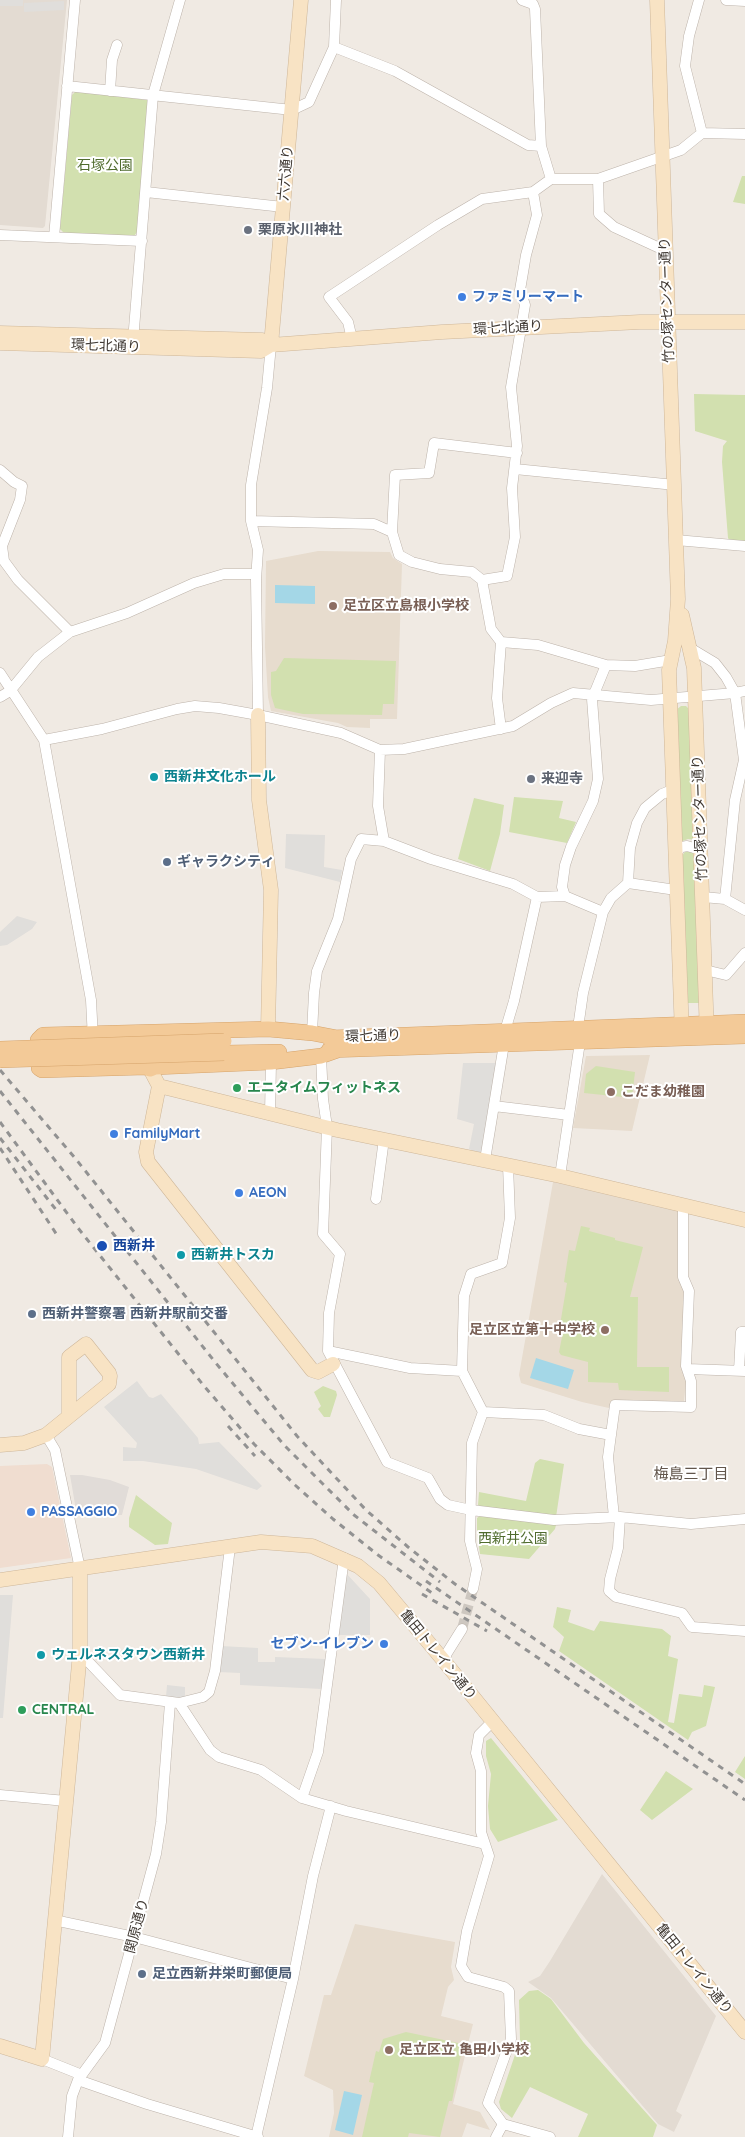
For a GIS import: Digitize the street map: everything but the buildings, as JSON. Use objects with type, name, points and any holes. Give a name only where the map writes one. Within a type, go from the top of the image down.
[{"type":"main road","name":"環七通り","points":[[707,1031],[745,1022]]},
{"type":"main road","points":[[268,1029],[312,1033],[338,1044],[321,1056],[271,1062],[155,1067],[150,1069],[146,1067],[42,1070],[39,1068],[39,1037],[268,1029]]},
{"type":"main road","name":"環七通り","points":[[0,1049],[224,1047],[707,1031],[745,1036]]},
{"type":"main road","name":"環七通り","points":[[0,1060],[224,1047]]},
{"type":"street","points":[[54,237],[75,0]]},
{"type":"street","points":[[133,342],[153,95],[180,0]]},
{"type":"street","name":"六六通り","points":[[271,345],[301,0]]},
{"type":"street","points":[[67,86],[292,110],[309,102],[334,47],[336,0]]},
{"type":"street","points":[[522,0],[533,4],[535,9],[541,146],[551,179]]},
{"type":"street","name":"竹の塚センター通り","points":[[657,0],[678,600],[675,641],[671,660],[670,698],[674,854],[682,1032]]},
{"type":"street","points":[[699,0],[689,36],[686,66],[702,133]]},
{"type":"street","points":[[726,0],[745,1]]},
{"type":"street","points":[[110,90],[112,60],[118,44]]},
{"type":"street","points":[[334,47],[395,71],[528,145],[541,146]]},
{"type":"street","points":[[352,339],[348,322],[330,297],[438,225],[482,199],[533,192],[551,179],[598,179],[688,146],[702,133],[745,134]]},
{"type":"street","points":[[598,179],[599,214],[614,227],[666,251]]},
{"type":"street","points":[[146,192],[283,207]]},
{"type":"street","points":[[482,580],[507,576],[515,537],[512,488],[516,453],[511,387],[525,305],[520,290],[526,255],[537,215],[533,192]]},
{"type":"street","points":[[0,235],[142,241]]},
{"type":"street","name":"環七北通り","points":[[0,333],[261,351],[271,345],[520,327],[668,321],[745,322]]},
{"type":"street","name":"環七北通り","points":[[0,343],[133,342]]},
{"type":"street","points":[[268,1029],[271,890],[259,800],[256,574],[258,550],[251,521],[251,485],[267,388],[271,345]]},
{"type":"street","points":[[516,453],[434,443],[428,473],[394,476],[392,532],[399,555],[412,562],[440,569],[472,572],[482,580],[491,629],[502,642],[538,645],[606,665],[635,666],[671,660]]},
{"type":"street","points":[[514,468],[675,485]]},
{"type":"street","points":[[0,470],[22,486],[20,500],[2,546],[4,561],[18,580],[70,632]]},
{"type":"street","points":[[251,521],[374,524],[392,532]]},
{"type":"street","points":[[676,540],[745,546]]},
{"type":"street","points":[[0,697],[10,691],[38,657],[70,632],[127,613],[194,583],[224,574],[256,574]]},
{"type":"street","name":"竹の塚センター通り","points":[[678,600],[694,668],[707,1031]]},
{"type":"street","points":[[501,729],[497,698],[502,642]]},
{"type":"street","points":[[690,648],[715,663],[726,677],[734,694],[744,760],[735,800],[725,899]]},
{"type":"street","points":[[565,896],[562,887],[571,847],[593,801],[598,779],[592,699],[606,665]]},
{"type":"street","points":[[0,673],[10,691],[44,740],[91,1000],[95,1069]]},
{"type":"street","points":[[44,740],[102,729],[186,708],[219,708],[340,733],[380,750],[404,749],[513,726],[551,703],[573,693],[651,700],[734,694],[745,691]]},
{"type":"street","points":[[380,750],[378,806],[384,841]]},
{"type":"street","points":[[560,1176],[583,993],[603,912],[611,898],[628,883],[630,848],[636,823],[644,808],[662,794],[672,790]]},
{"type":"street","points":[[312,1033],[317,971],[338,919],[351,859],[361,838],[384,841],[431,859],[513,884],[537,897],[565,896],[603,912]]},
{"type":"street","points":[[674,854],[687,846],[701,850]]},
{"type":"street","points":[[628,883],[676,890]]},
{"type":"street","points":[[485,1160],[504,1038],[537,897]]},
{"type":"street","points":[[703,897],[725,899],[745,910]]},
{"type":"street","points":[[705,970],[726,974],[745,953]]},
{"type":"street","points":[[321,1056],[323,1099],[327,1127],[322,1234],[340,1254],[330,1313],[331,1358],[387,1462],[428,1478],[440,1499],[448,1505],[471,1510],[554,1520],[617,1517],[690,1524],[745,1519]]},
{"type":"street","points":[[270,1114],[271,1062]]},
{"type":"street","points":[[150,1069],[159,1086],[146,1152],[148,1162],[312,1370],[318,1372],[331,1358]]},
{"type":"street","points":[[159,1086],[270,1114],[560,1176],[745,1220]]},
{"type":"street","points":[[494,1106],[569,1115]]},
{"type":"street","points":[[376,1199],[384,1139]]},
{"type":"street","points":[[473,1589],[477,1569],[470,1541],[472,1442],[483,1412],[462,1371],[464,1296],[471,1274],[502,1262],[510,1218],[508,1165]]},
{"type":"street","points":[[683,1206],[683,1277],[689,1291],[687,1369],[691,1381],[690,1407],[615,1405],[608,1457],[617,1517],[618,1548],[609,1591],[616,1596],[682,1613],[692,1627],[745,1631]]},
{"type":"street","points":[[687,1369],[742,1371],[740,1332],[745,1332]]},
{"type":"street","points":[[0,1444],[24,1443],[46,1435],[69,1416],[111,1380],[109,1373],[86,1344],[69,1357],[69,1416]]},
{"type":"street","points":[[331,1358],[410,1368],[462,1371]]},
{"type":"street","points":[[483,1412],[544,1415],[579,1429],[611,1435]]},
{"type":"street","points":[[42,2059],[80,1653],[80,1569],[55,1450],[46,1435]]},
{"type":"street","name":"亀田トレイン通り","points":[[0,1580],[261,1542],[312,1546],[344,1558],[358,1566],[379,1583],[444,1661],[745,2032]]},
{"type":"street","points":[[80,1653],[120,1695],[174,1703],[203,1697],[209,1692],[215,1671],[230,1547]]},
{"type":"street","points":[[302,1798],[318,1752],[344,1558]]},
{"type":"street","points":[[444,1661],[462,1629]]},
{"type":"street","points":[[174,1703],[210,1750],[218,1757],[261,1770],[302,1798],[485,1844]]},
{"type":"street","name":"関原通り","points":[[68,2137],[72,2096],[80,2078],[105,2043],[156,1854],[174,1703]]},
{"type":"street","points":[[492,1722],[479,1735],[476,1753],[481,1771],[481,1832],[489,1856],[467,1930],[461,1966],[468,1976],[504,1987],[509,1991],[511,2038],[488,2103],[503,2124],[550,2137]]},
{"type":"street","points":[[0,1795],[66,1801]]},
{"type":"street","points":[[0,2046],[42,2059],[80,2078],[147,2104],[257,2137],[293,1979],[313,1876],[331,1806]]},
{"type":"street","points":[[54,1920],[134,1937],[293,1979]]},
{"type":"street","points":[[496,2137],[503,2124]]},
{"type":"shaded area","points":[[0,0],[67,0],[45,226],[43,228],[0,225]]},
{"type":"shaded area","points":[[0,0],[23,0],[23,6],[0,6]]},
{"type":"shaded area","points":[[64,1],[64,10],[24,12],[24,3]]},
{"type":"shaded area","name":"足立区立島根小学校","points":[[318,551],[390,552],[393,558],[402,564],[397,719],[370,719],[370,728],[347,727],[338,723],[271,711],[268,697],[265,647],[266,561]]},
{"type":"shaded area","points":[[286,834],[325,835],[324,867],[342,870],[340,882],[285,868]]},
{"type":"shaded area","points":[[17,916],[37,922],[32,929],[7,945],[0,946],[0,932]]},
{"type":"shaded area","name":"こだま幼稚園","points":[[650,1055],[632,1131],[573,1128],[586,1056]]},
{"type":"shaded area","points":[[463,1063],[497,1063],[481,1155],[469,1149],[474,1124],[457,1119]]},
{"type":"shaded area","name":"足立区立第十中学校","points":[[553,1182],[679,1212],[684,1292],[681,1367],[686,1382],[684,1401],[611,1402],[609,1408],[582,1402],[521,1383],[519,1375]]},
{"type":"shaded area","points":[[137,1381],[149,1397],[153,1398],[161,1394],[198,1438],[199,1444],[219,1442],[262,1486],[257,1490],[196,1469],[143,1461],[123,1461],[123,1447],[136,1448],[137,1443],[104,1407]]},
{"type":"shaded area","name":"PASSAGGIO","points":[[47,1464],[52,1467],[71,1558],[0,1568],[0,1466]]},
{"type":"shaded area","points":[[70,1475],[110,1480],[129,1487],[122,1515],[77,1516]]},
{"type":"shaded area","points":[[345,1572],[370,1599],[370,1635],[338,1635]]},
{"type":"shaded area","points":[[0,1595],[13,1595],[3,1718],[0,1718]]},
{"type":"shaded area","points":[[221,1646],[258,1648],[258,1662],[275,1662],[275,1657],[326,1659],[322,1689],[240,1685],[240,1673],[218,1672]]},
{"type":"shaded area","points":[[167,1685],[185,1687],[185,1699],[166,1697]]},
{"type":"shaded area","points":[[602,1874],[716,2016],[676,2111],[682,2115],[674,2132],[658,2124],[551,1998],[528,1982],[540,1976]]},
{"type":"shaded area","name":"足立区立 亀田小学校","points":[[355,1924],[455,1942],[451,1967],[454,1980],[448,1987],[441,2016],[473,2024],[453,2104],[480,2112],[490,2130],[467,2123],[462,2137],[329,2137],[334,2113],[333,2090],[304,2076],[324,1995],[331,1995]]},
{"type":"green space","name":"石塚公園","points":[[76,91],[147,100],[149,103],[138,231],[134,236],[64,233],[60,229],[72,95]]},
{"type":"green space","points":[[742,176],[745,176],[745,204],[733,202]]},
{"type":"green space","points":[[694,394],[745,395],[745,542],[730,541],[728,538],[722,462],[723,446],[727,441],[695,431]]},
{"type":"green space","points":[[284,658],[396,661],[394,704],[383,704],[382,715],[303,714],[275,708],[271,695],[271,672],[276,671]]},
{"type":"green space","points":[[681,706],[686,706],[693,713],[695,840],[688,839],[680,842],[676,710]]},
{"type":"green space","points":[[514,797],[563,801],[559,818],[576,822],[567,843],[509,832]]},
{"type":"green space","points":[[474,798],[504,805],[500,834],[490,871],[458,859]]},
{"type":"green space","points":[[691,851],[698,855],[701,1003],[686,1003],[681,857],[685,852]]},
{"type":"green space","points":[[596,1066],[635,1072],[632,1098],[584,1093],[586,1074]]},
{"type":"green space","points":[[581,1226],[590,1228],[589,1231],[615,1238],[615,1240],[643,1247],[630,1297],[638,1297],[637,1367],[669,1367],[669,1392],[619,1390],[618,1383],[588,1382],[588,1362],[561,1355],[559,1352],[562,1337],[560,1325],[567,1283],[564,1282],[569,1250],[575,1251]]},
{"type":"green space","points":[[323,1386],[336,1391],[337,1395],[330,1417],[324,1417],[318,1409],[321,1406],[314,1392]]},
{"type":"green space","name":"西新井公園","points":[[540,1459],[564,1464],[556,1517],[483,1508],[478,1505],[479,1492],[526,1501],[535,1463]]},
{"type":"green space","points":[[136,1495],[172,1523],[168,1544],[155,1545],[129,1527],[129,1518]]},
{"type":"green space","name":"西新井公園","points":[[481,1515],[556,1525],[555,1529],[529,1559],[480,1554],[477,1518]]},
{"type":"green space","points":[[557,1607],[571,1610],[568,1622],[594,1631],[600,1621],[662,1629],[671,1636],[668,1656],[678,1659],[668,1722],[674,1723],[679,1694],[702,1697],[704,1685],[715,1687],[706,1726],[692,1732],[688,1740],[559,1651],[564,1637],[553,1627]]},
{"type":"green space","points":[[491,1738],[558,1820],[498,1842],[490,1829],[488,1806],[491,1774],[486,1756],[486,1741]]},
{"type":"green space","points":[[745,1756],[745,1779],[735,1772]]},
{"type":"green space","points":[[666,1771],[693,1789],[652,1820],[640,1810]]},
{"type":"green space","points":[[538,1990],[551,1999],[584,2043],[657,2125],[653,2137],[578,2137],[588,2114],[530,2087],[512,2118],[501,2109],[499,2102],[520,2040],[519,2000],[529,1991]]},
{"type":"green space","points":[[406,2032],[463,2044],[452,2101],[449,2101],[440,2137],[409,2133],[408,2137],[362,2137],[374,2083],[369,2082],[376,2051],[379,2052],[383,2039]]},
{"type":"water","points":[[275,585],[315,586],[315,604],[275,603]]},
{"type":"water","points":[[536,1358],[574,1370],[568,1389],[530,1378]]},
{"type":"water","points":[[344,2091],[362,2095],[353,2135],[335,2130]]},
{"type":"tunnel","points":[[462,1629],[473,1589]]},
{"type":"railway","points":[[0,1070],[75,1158],[297,1436],[366,1510],[408,1547],[455,1584],[745,1784]]},
{"type":"railway","points":[[0,1091],[215,1362],[284,1445],[354,1515],[440,1582]]},
{"type":"railway","points":[[0,1122],[78,1228],[204,1386],[254,1444],[295,1485],[333,1519],[378,1555],[432,1593]]},
{"type":"railway","points":[[0,1138],[57,1211]]},
{"type":"railway","points":[[0,1148],[59,1238]]},
{"type":"railway","points":[[228,1426],[255,1456]]},
{"type":"railway","points":[[426,1581],[745,1800]]},
{"type":"railway","points":[[422,1594],[487,1631]]},
{"type":"place","name":"栗原氷川神社","points":[[248,230]]},
{"type":"place","name":"ファミリーマート","points":[[462,297]]},
{"type":"place","name":"足立区立島根小学校","points":[[333,606]]},
{"type":"place","name":"西新井文化ホール","points":[[154,777]]},
{"type":"place","name":"来迎寺","points":[[531,779]]},
{"type":"place","name":"ギャラクシティ","points":[[167,862]]},
{"type":"place","name":"エニタイムフィットネス","points":[[237,1088]]},
{"type":"place","name":"こだま幼稚園","points":[[611,1092]]},
{"type":"place","name":"FamilyMart","points":[[114,1134]]},
{"type":"place","name":"AEON","points":[[239,1193]]},
{"type":"place","name":"西新井","points":[[102,1246]]},
{"type":"place","name":"西新井トスカ","points":[[181,1255]]},
{"type":"place","name":"西新井警察署 西新井駅前交番","points":[[32,1314]]},
{"type":"place","name":"足立区立第十中学校","points":[[605,1330]]},
{"type":"place","name":"PASSAGGIO","points":[[31,1512]]},
{"type":"place","name":"セブン-イレブン","points":[[384,1644]]},
{"type":"place","name":"ウェルネスタウン西新井","points":[[41,1655]]},
{"type":"place","name":"CENTRAL","points":[[22,1710]]},
{"type":"place","name":"足立西新井栄町郵便局","points":[[142,1974]]},
{"type":"place","name":"足立区立 亀田小学校","points":[[389,2050]]},
{"type":"district","name":"梅島三丁目","points":[[691,1474]]}]
